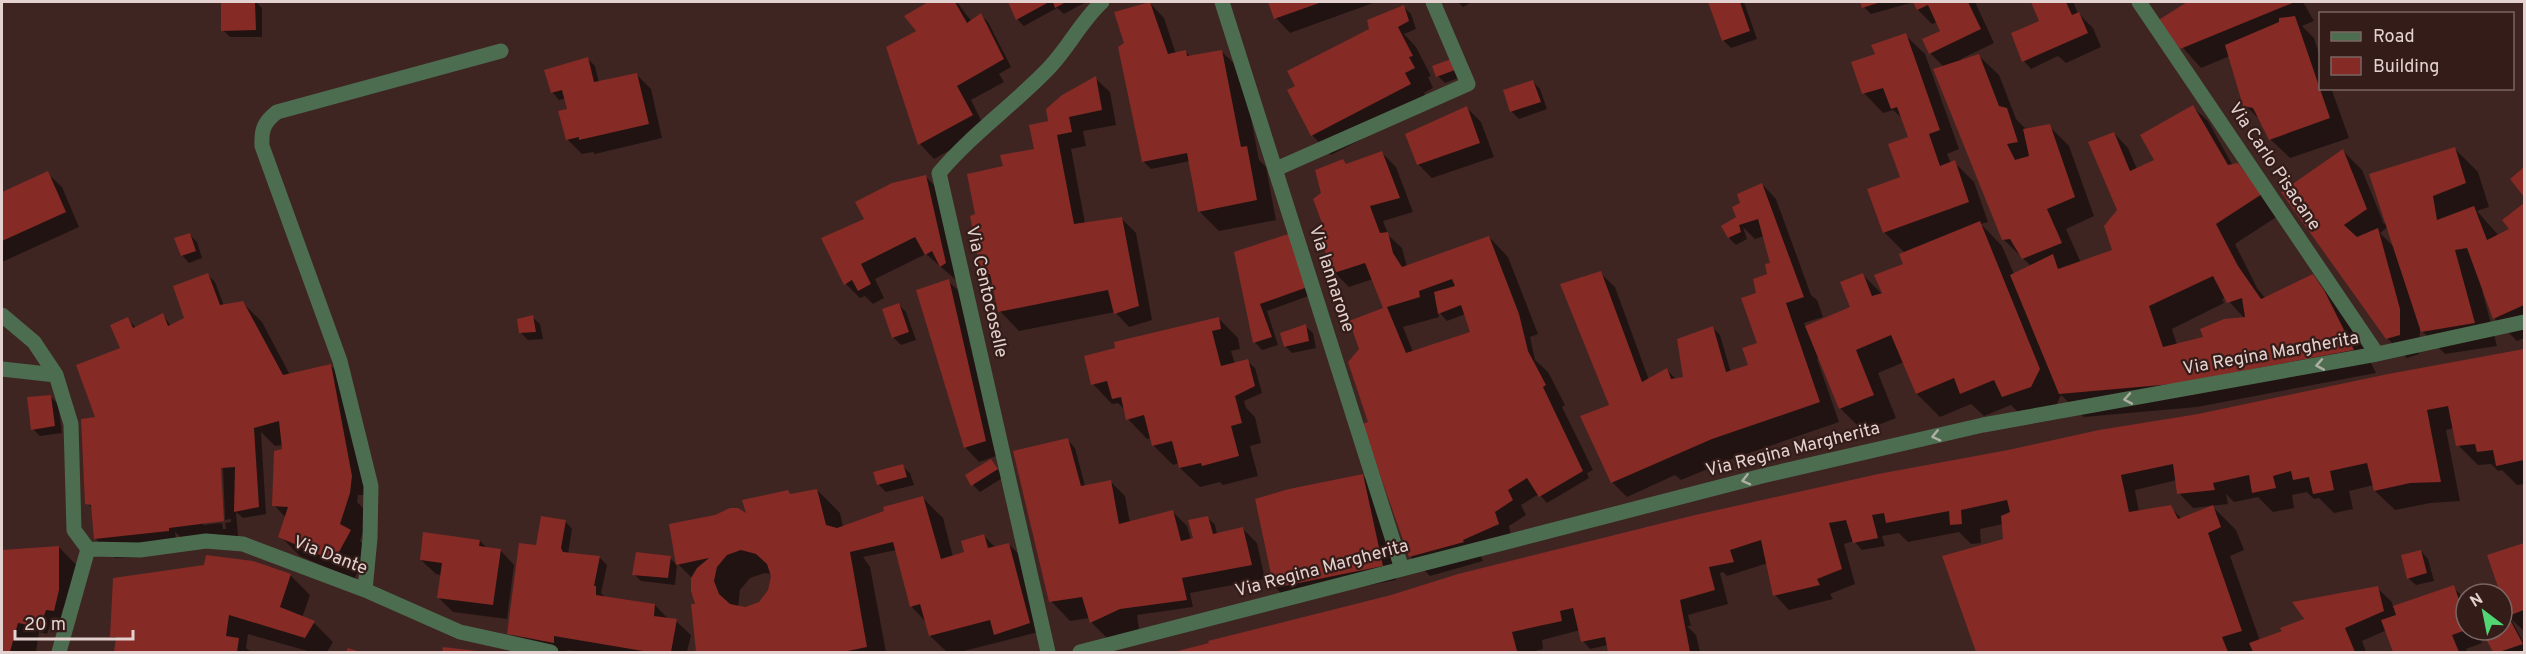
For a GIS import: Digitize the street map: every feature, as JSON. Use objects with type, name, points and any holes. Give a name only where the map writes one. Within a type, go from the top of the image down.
[{"type":"street","name":"Via Centocoselle","points":[[1048,652],[939,174],[957,151],[1030,88],[1057,60],[1092,11],[1102,2]]},
{"type":"street","name":"Via Iannarone","points":[[1222,2],[1402,569]]},
{"type":"street","points":[[1276,170],[1468,84],[1433,2]]},
{"type":"street","name":"Via Carlo Pisacane","points":[[2139,2],[2377,354]]},
{"type":"street","points":[[365,590],[370,538],[371,486],[340,361],[262,146],[261,132],[267,120],[277,112],[501,51]]},
{"type":"street","points":[[2,315],[34,342],[56,375],[71,424],[74,530],[88,549],[59,652]]},
{"type":"street","name":"Via Regina Margherita","points":[[1080,652],[1762,476],[1983,425],[2377,354],[2524,322]]},
{"type":"street","points":[[2,369],[56,375]]},
{"type":"street","name":"Via Dante","points":[[88,549],[140,550],[206,541],[243,544],[365,590],[460,632],[550,652]]},
{"type":"building","points":[[221,2],[255,2],[256,30],[221,31]]},
{"type":"building","points":[[928,2],[955,2],[967,23],[981,13],[1004,59],[957,86],[973,115],[918,145],[886,47],[916,31],[904,16]]},
{"type":"building","points":[[1008,2],[1049,2],[1016,20]]},
{"type":"building","points":[[1053,2],[1066,2],[1055,8]]},
{"type":"building","points":[[1150,2],[1168,54],[1186,50],[1187,56],[1222,50],[1241,147],[1247,146],[1257,200],[1198,212],[1187,153],[1142,162],[1118,47],[1124,43],[1114,12]]},
{"type":"building","points":[[1268,2],[1322,2],[1274,19]]},
{"type":"building","points":[[1708,2],[1740,2],[1750,31],[1722,41]]},
{"type":"building","points":[[1860,2],[1881,2],[1862,8]]},
{"type":"building","points":[[1913,2],[1968,2],[1981,29],[1929,54],[1922,39],[1940,31],[1928,5],[1917,10]]},
{"type":"building","points":[[2031,2],[2066,2],[2072,15],[2079,12],[2088,33],[2022,62],[2011,33],[2039,21]]},
{"type":"building","points":[[2187,2],[2295,2],[2180,49],[2157,21]]},
{"type":"building","points":[[1404,5],[1409,21],[1398,27],[1413,56],[1409,57],[1415,68],[1405,73],[1411,84],[1311,136],[1287,90],[1295,86],[1287,71],[1369,29],[1367,20]]},
{"type":"building","points":[[2295,16],[2330,118],[2269,140],[2253,108],[2243,106],[2225,45],[2279,22],[2279,18]]},
{"type":"building","points":[[1906,33],[1940,130],[1929,134],[1940,166],[1955,160],[1969,202],[1883,233],[1867,189],[1900,177],[1888,144],[1908,137],[1897,107],[1891,109],[1883,88],[1862,94],[1851,62],[1875,54],[1871,45]]},
{"type":"building","points":[[1979,54],[1999,106],[2007,108],[2018,142],[2007,144],[2015,160],[2029,156],[2023,129],[2050,124],[2075,197],[2047,209],[2062,243],[2022,259],[2010,239],[2002,240],[1933,69]]},
{"type":"building","points":[[588,57],[594,82],[637,73],[649,124],[579,140],[579,137],[566,140],[558,111],[567,109],[562,90],[551,93],[544,70]]},
{"type":"building","points":[[1451,59],[1455,70],[1436,77],[1432,66]]},
{"type":"building","points":[[1096,76],[1102,110],[1069,117],[1072,132],[1057,135],[1074,224],[1122,217],[1139,306],[1114,314],[1108,290],[998,312],[990,274],[981,275],[970,216],[975,214],[967,174],[1003,166],[1000,155],[1034,149],[1029,125],[1048,121],[1046,109],[1062,95]]},
{"type":"building","points":[[1533,80],[1541,102],[1510,112],[1503,90]]},
{"type":"building","points":[[2193,105],[2228,165],[2238,163],[2262,194],[2216,224],[2238,266],[2261,299],[2313,274],[2324,290],[2354,350],[2173,384],[2059,394],[2010,275],[2053,254],[2058,269],[2112,250],[2104,226],[2117,210],[2088,142],[2114,132],[2130,171],[2154,160],[2140,135]],"holes":[[[2213,276],[2227,303],[2242,298],[2245,317],[2224,319],[2200,329],[2203,337],[2163,347],[2149,306]]]},
{"type":"building","points":[[1467,106],[1480,143],[1417,165],[1405,134]]},
{"type":"building","points":[[2455,147],[2466,183],[2433,196],[2437,220],[2474,206],[2487,240],[2509,229],[2502,220],[2524,203],[2524,305],[2493,319],[2467,248],[2455,250],[2475,323],[2421,332],[2369,174]]},
{"type":"building","points":[[2343,149],[2367,209],[2344,225],[2357,237],[2378,228],[2400,309],[2400,335],[2386,339],[2281,192]]},
{"type":"building","points":[[1382,151],[1400,198],[1370,206],[1380,233],[1388,232],[1393,253],[1402,267],[1489,236],[1519,314],[1528,351],[1546,385],[1543,387],[1583,471],[1539,497],[1527,478],[1508,490],[1513,500],[1495,512],[1499,524],[1463,540],[1464,542],[1409,557],[1362,424],[1368,422],[1348,362],[1359,349],[1349,321],[1383,308],[1365,263],[1334,273],[1315,227],[1322,223],[1313,199],[1321,193],[1315,170],[1343,159],[1346,164]],"holes":[[[1452,279],[1455,286],[1434,292],[1438,314],[1461,305],[1470,332],[1406,353],[1387,307],[1420,297],[1419,291]]]},
{"type":"building","points":[[2524,167],[2524,197],[2510,179]]},
{"type":"building","points":[[48,171],[66,212],[2,241],[2,192]]},
{"type":"building","points":[[926,175],[946,263],[940,267],[932,251],[925,255],[915,237],[861,264],[871,284],[858,291],[852,280],[844,285],[821,238],[864,219],[855,202],[892,183]]},
{"type":"building","points":[[1762,183],[1804,297],[1786,303],[1820,402],[1712,439],[1611,483],[1580,416],[1609,405],[1560,284],[1601,271],[1642,382],[1667,368],[1671,379],[1683,377],[1677,339],[1713,326],[1726,372],[1748,365],[1742,348],[1757,343],[1741,298],[1756,293],[1753,279],[1767,274],[1765,264],[1770,263],[1758,219],[1739,225],[1741,232],[1728,238],[1721,226],[1736,217],[1732,207],[1740,203],[1737,194]]},
{"type":"building","points":[[1980,221],[2040,369],[2031,387],[2002,397],[1994,380],[1960,394],[1954,378],[1916,394],[1891,335],[1856,350],[1874,395],[1839,409],[1805,326],[1850,307],[1840,282],[1863,273],[1872,296],[1882,293],[1874,275],[1903,264],[1899,254]]},
{"type":"building","points":[[190,233],[196,251],[181,256],[174,238]]},
{"type":"building","points":[[1291,233],[1303,272],[1305,288],[1260,304],[1272,337],[1253,343],[1234,252]]},
{"type":"building","points":[[208,273],[220,305],[243,301],[283,375],[331,364],[352,476],[350,493],[340,524],[351,530],[334,561],[278,537],[288,507],[272,506],[274,451],[282,449],[279,421],[254,428],[259,507],[234,512],[235,467],[221,468],[224,521],[169,528],[169,531],[94,539],[91,505],[85,504],[81,419],[95,417],[76,365],[120,348],[110,325],[128,317],[133,328],[163,313],[168,326],[184,318],[173,286]]},
{"type":"building","points":[[949,279],[986,441],[964,448],[916,290]]},
{"type":"building","points":[[899,303],[909,332],[892,338],[882,309]]},
{"type":"building","points":[[533,315],[536,332],[519,333],[517,319]]},
{"type":"building","points":[[1219,317],[1221,329],[1212,331],[1221,366],[1248,359],[1255,386],[1235,396],[1242,423],[1231,426],[1239,456],[1202,466],[1201,463],[1179,468],[1172,441],[1152,446],[1144,415],[1126,420],[1121,397],[1112,399],[1107,381],[1091,385],[1084,356],[1115,348],[1114,342]]},
{"type":"building","points":[[1306,324],[1309,341],[1284,347],[1280,333]]},
{"type":"building","points":[[2524,349],[2524,460],[2496,466],[2493,450],[2477,452],[2475,444],[2456,446],[2448,406],[2427,410],[2441,482],[2410,483],[2374,491],[2367,463],[2330,471],[2334,490],[2313,494],[2309,477],[2293,480],[2291,471],[2273,476],[2276,488],[2252,493],[2249,475],[2213,483],[2215,490],[2177,494],[2173,464],[2121,475],[2129,512],[2171,505],[2178,519],[2213,505],[2221,527],[2208,533],[2242,631],[2222,637],[2228,652],[1976,652],[1942,556],[2003,539],[2001,516],[2010,512],[2007,500],[1961,510],[1962,524],[1950,525],[1949,511],[1886,523],[1884,513],[1872,515],[1878,538],[1853,543],[1846,520],[1829,523],[1842,569],[1817,579],[1820,585],[1773,596],[1761,540],[1730,550],[1734,562],[1709,567],[1715,590],[1680,600],[1690,652],[1608,652],[1605,637],[1581,642],[1573,608],[1560,611],[1562,621],[1512,632],[1517,651],[1513,652],[1174,652],[1209,643],[1208,641],[1391,595],[1458,574],[1695,515],[1878,474],[2008,450],[2099,430],[2198,414],[2388,374]]},
{"type":"building","points":[[51,395],[55,426],[31,430],[27,397]]},
{"type":"building","points":[[1068,438],[1081,486],[1111,480],[1119,524],[1173,510],[1181,541],[1193,538],[1188,520],[1208,516],[1213,534],[1243,527],[1252,565],[1182,578],[1187,600],[1120,609],[1090,623],[1082,597],[1049,602],[1013,451]]},
{"type":"building","points":[[991,459],[998,469],[971,486],[965,475]]},
{"type":"building","points":[[903,464],[907,477],[877,485],[873,472]]},
{"type":"building","points":[[1363,474],[1383,566],[1274,588],[1255,499],[1289,489]]},
{"type":"building","points":[[817,489],[826,525],[837,528],[884,511],[883,507],[923,496],[941,559],[964,552],[961,541],[984,534],[988,548],[1009,543],[1030,623],[994,635],[990,620],[929,636],[920,604],[910,607],[893,542],[850,552],[867,647],[843,652],[696,652],[691,604],[695,604],[691,591],[691,578],[697,568],[709,558],[676,565],[669,524],[715,515],[730,508],[738,508],[746,513],[742,500],[788,490],[790,494]],"holes":[[[741,550],[756,554],[767,564],[771,576],[768,590],[759,602],[745,607],[730,604],[719,594],[714,581],[717,567],[727,555]]]},
{"type":"building","points":[[541,516],[566,520],[561,548],[563,552],[600,556],[594,586],[596,586],[596,595],[655,604],[654,616],[677,619],[671,652],[649,652],[554,636],[554,643],[507,634],[519,543],[536,545]]},
{"type":"building","points":[[423,532],[480,540],[479,546],[501,549],[493,605],[437,598],[442,563],[420,560]]},
{"type":"building","points":[[2524,543],[2524,610],[2514,614],[2514,582],[2496,582],[2487,555]]},
{"type":"building","points":[[59,546],[59,590],[54,611],[46,610],[40,627],[18,623],[10,652],[2,652],[2,550]]},
{"type":"building","points":[[2421,550],[2427,573],[2407,579],[2401,555]]},
{"type":"building","points":[[636,552],[671,556],[668,578],[632,575]]},
{"type":"building","points":[[206,555],[253,561],[291,574],[280,607],[315,621],[305,638],[229,615],[226,636],[239,638],[237,652],[114,652],[116,637],[110,637],[113,578],[204,565]]},
{"type":"building","points":[[2454,585],[2454,634],[2452,635],[2459,652],[2393,652],[2381,620],[2396,615],[2393,606]]},
{"type":"building","points":[[2378,586],[2384,611],[2345,628],[2355,652],[2253,652],[2249,643],[2282,631],[2280,628],[2304,619],[2292,602]]},
{"type":"building","points":[[2514,627],[2523,644],[2493,652],[2488,642],[2514,642]]},
{"type":"building","points":[[443,647],[477,651],[477,652],[442,652]]},
{"type":"building","points":[[348,648],[360,652],[346,652]]}]
